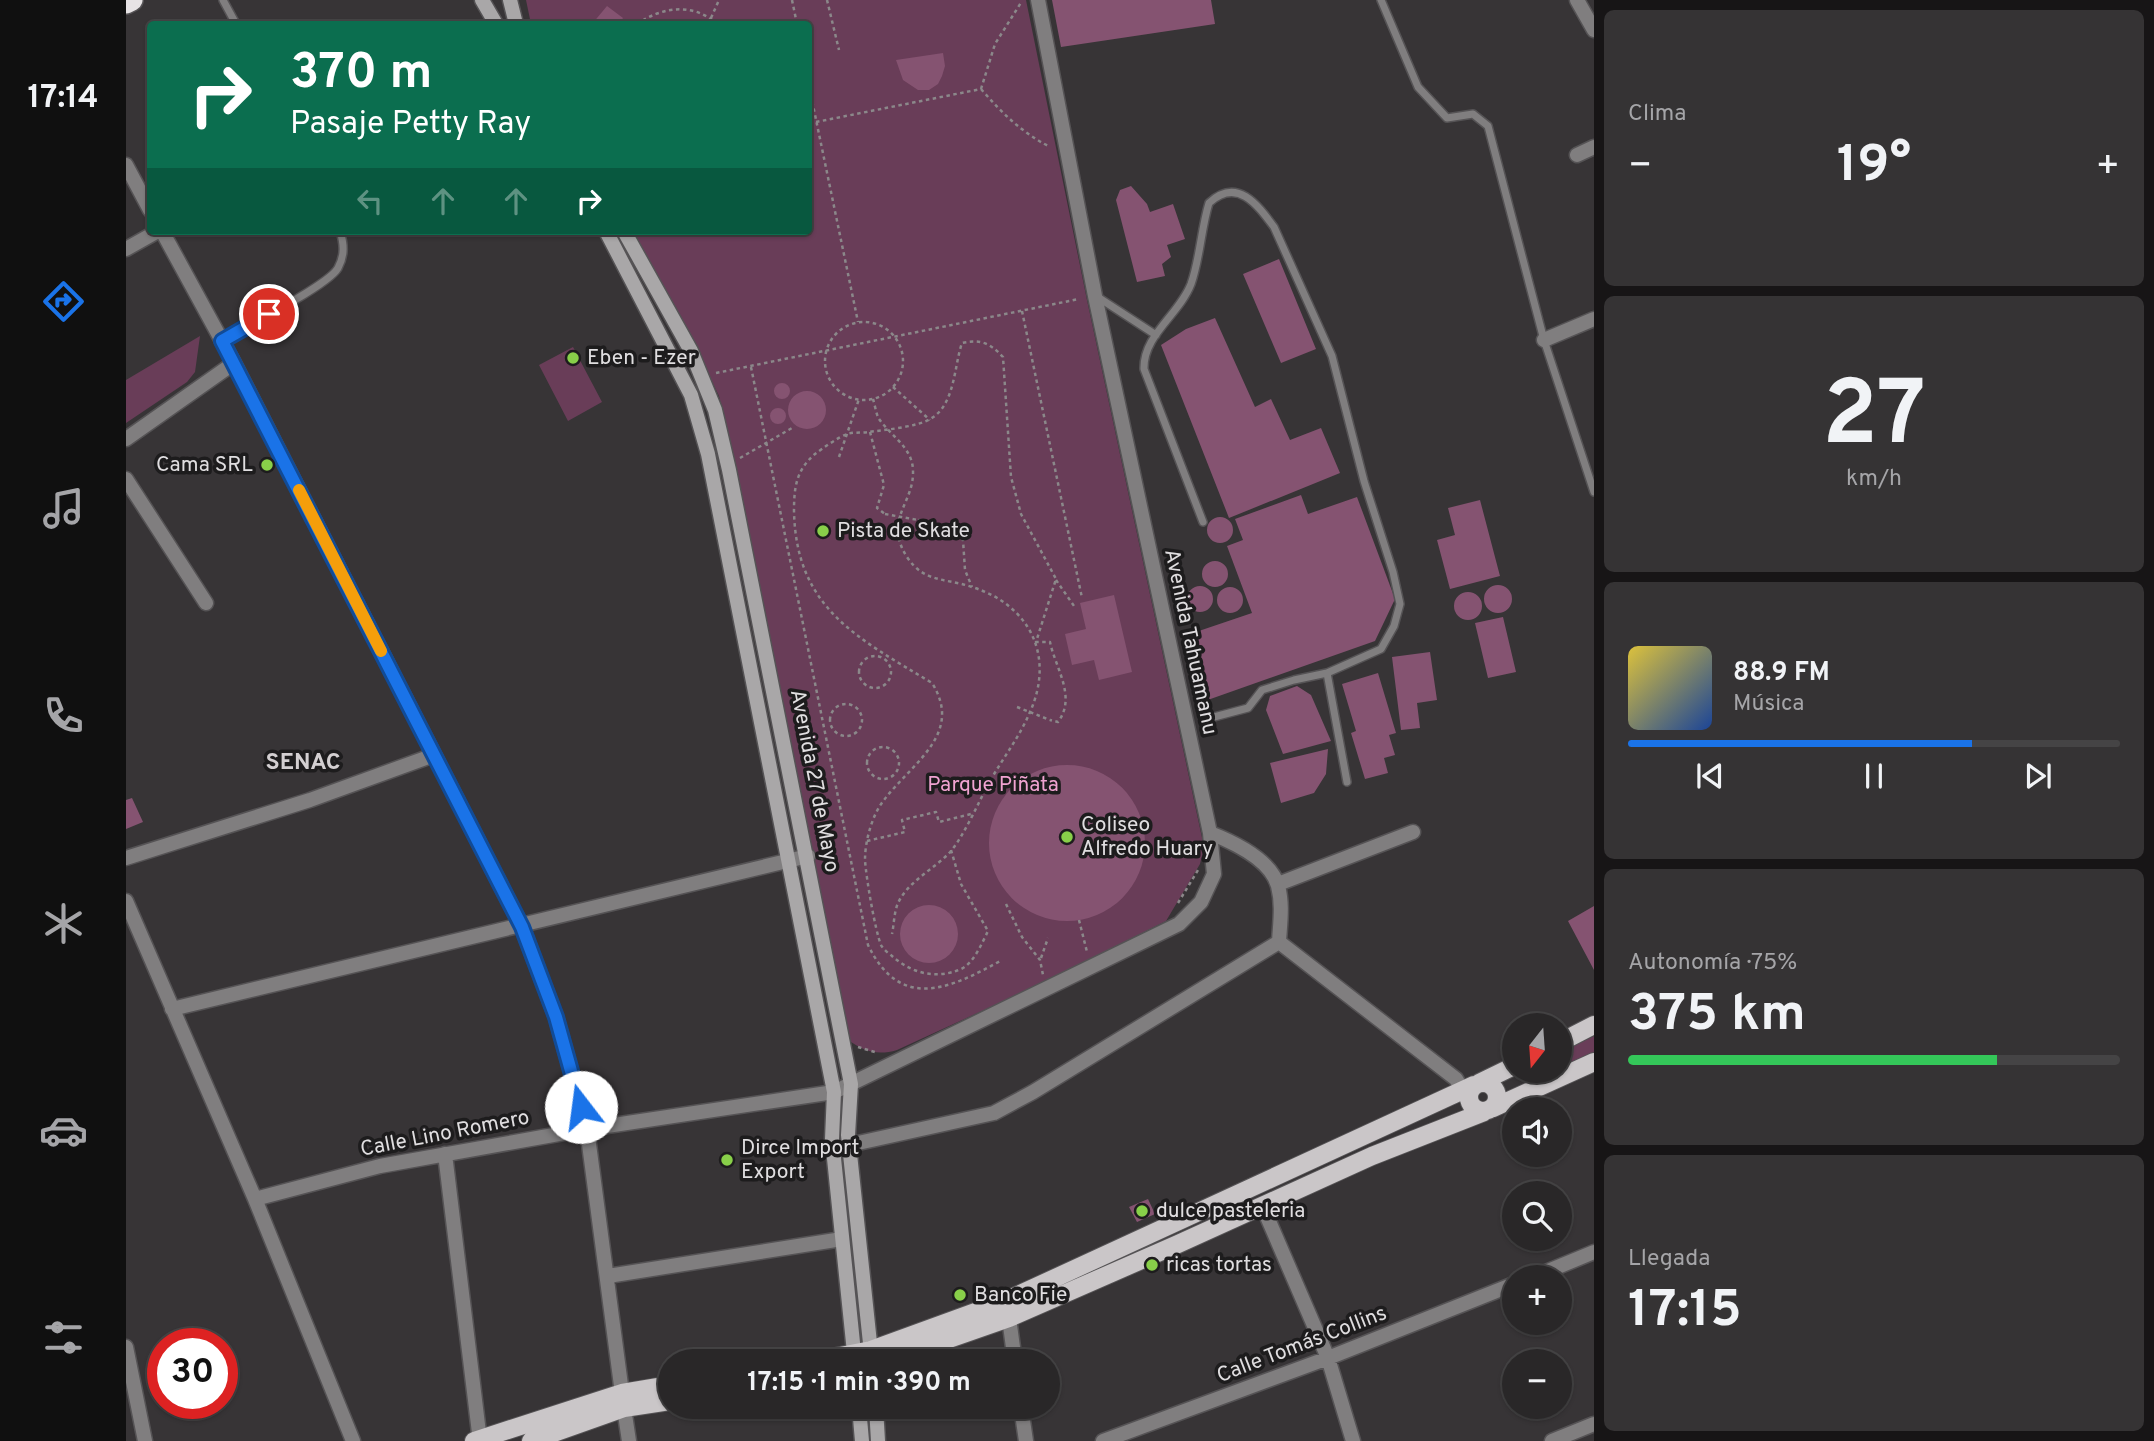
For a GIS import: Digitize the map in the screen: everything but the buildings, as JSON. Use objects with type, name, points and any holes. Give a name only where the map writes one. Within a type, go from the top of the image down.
[{"type":"highway","points":[[126,3],[132,0]]},
{"type":"main road","points":[[482,0],[494,21]]},
{"type":"main road","points":[[510,0],[515,21]]},
{"type":"main road","name":"Avenida 27 de Mayo","points":[[608,235],[691,395],[708,454],[834,1092],[832,1139],[842,1239],[865,1349]]},
{"type":"main road","name":"Avenida 27 de Mayo","points":[[627,235],[691,351],[715,410],[729,470],[808,856],[851,1084],[849,1145],[866,1349]]},
{"type":"main road","points":[[1572,1036],[1594,1025]]},
{"type":"main road","points":[[899,1349],[1009,1318],[1372,1156],[1489,1110],[1594,1062]]},
{"type":"main road","points":[[889,1349],[1003,1302],[1502,1072]]},
{"type":"main road","points":[[1472,1086],[1469,1102],[1475,1110],[1489,1110]]},
{"type":"main road","points":[[478,1440],[658,1389]]},
{"type":"main road","points":[[531,1441],[623,1401],[658,1401]]},
{"type":"main road","points":[[860,1419],[862,1441]]},
{"type":"main road","points":[[877,1419],[878,1441]]},
{"type":"street","name":"Avenida Tahuamanu","points":[[851,1084],[1179,923],[1202,902],[1214,874],[1210,833],[1095,296],[1038,0]]},
{"type":"street","points":[[1577,0],[1594,30]]},
{"type":"street","points":[[1577,155],[1594,146]]},
{"type":"street","points":[[126,165],[147,204]]},
{"type":"street","points":[[126,249],[152,235]]},
{"type":"street","points":[[162,235],[234,363],[522,927],[556,1017],[587,1129],[629,1441]]},
{"type":"street","points":[[1544,340],[1594,319]]},
{"type":"street","points":[[126,439],[234,363]]},
{"type":"street","points":[[126,479],[206,603]]},
{"type":"street","points":[[126,858],[310,800],[434,755]]},
{"type":"street","points":[[1278,884],[1413,832]]},
{"type":"street","points":[[1210,833],[1234,842],[1256,858],[1278,884],[1282,909],[1279,942]]},
{"type":"street","points":[[172,1009],[522,927],[808,856]]},
{"type":"street","points":[[126,901],[255,1199],[353,1441]]},
{"type":"street","points":[[1279,942],[1456,1079],[1472,1086]]},
{"type":"street","points":[[849,1145],[993,1113],[1033,1092],[1279,942]]},
{"type":"street","name":"Calle Lino Romero","points":[[255,1199],[380,1166],[587,1129],[834,1092],[851,1084]]},
{"type":"street","points":[[445,1154],[478,1440]]},
{"type":"street","points":[[1262,1205],[1328,1359],[1353,1441]]},
{"type":"street","points":[[608,1276],[842,1239]]},
{"type":"street","points":[[1562,1265],[1594,1252]]},
{"type":"street","name":"Calle Tomás Collins","points":[[1103,1441],[1328,1359],[1502,1289]]},
{"type":"street","points":[[1009,1318],[1013,1349]]},
{"type":"street","points":[[126,1347],[145,1441]]},
{"type":"street","points":[[1023,1419],[1026,1441]]},
{"type":"street","points":[[1552,1441],[1579,1436],[1594,1424]]},
{"type":"lane","points":[[223,0],[234,21]]},
{"type":"lane","points":[[1381,0],[1418,87],[1447,118],[1473,114],[1488,126],[1544,340],[1594,492]]},
{"type":"lane","points":[[1203,522],[1144,369],[1143,355],[1176,311],[1191,284],[1209,203],[1219,194],[1233,191],[1245,196],[1261,209],[1274,227],[1332,356],[1364,481],[1393,572],[1400,604],[1394,626],[1381,649],[1327,673],[1262,690],[1248,708],[1214,717]]},
{"type":"lane","points":[[222,341],[315,287],[337,270],[344,252],[341,235]]},
{"type":"lane","points":[[1095,296],[1156,335]]},
{"type":"lane","points":[[1327,673],[1348,782]]},
{"type":"path","points":[[711,18],[719,0]]},
{"type":"path","points":[[792,0],[796,21]]},
{"type":"path","points":[[827,0],[839,50]]},
{"type":"path","points":[[981,89],[995,44],[1023,0]]},
{"type":"path","points":[[642,21],[671,9],[692,10],[714,21]]},
{"type":"path","points":[[816,122],[981,89]]},
{"type":"path","points":[[981,89],[1009,120],[1028,135],[1068,156]]},
{"type":"path","points":[[812,100],[858,322]]},
{"type":"path","points":[[702,377],[1095,296]]},
{"type":"path","points":[[1022,311],[1082,598]]},
{"type":"path","points":[[858,322],[874,322],[884,327],[895,337],[903,355],[900,377],[893,387],[873,399],[848,396],[831,382],[824,362],[835,333],[858,322]]},
{"type":"path","points":[[951,850],[961,884],[988,931],[979,950],[962,969],[931,976],[905,968],[881,947],[865,860],[867,841],[876,812],[931,747],[940,730],[943,712],[940,695],[932,683],[859,638],[836,619],[807,578],[794,519],[794,492],[803,466],[817,453],[847,434],[930,420],[946,403],[962,343],[976,340],[991,344],[1003,357],[1006,370],[1011,477],[1021,514],[1056,579],[1074,606]]},
{"type":"path","points":[[751,367],[868,945],[876,962],[894,980],[918,988],[938,989],[967,979],[1002,960]]},
{"type":"path","points":[[893,387],[930,420]]},
{"type":"path","points":[[839,457],[859,399]]},
{"type":"path","points":[[873,399],[878,417],[906,450],[912,462],[913,473],[898,528],[900,545],[920,573],[972,587],[1015,609],[1036,642],[1040,663],[1038,686],[1030,712],[951,850],[914,883],[898,904],[892,934]]},
{"type":"path","points":[[734,461],[793,428]]},
{"type":"path","points":[[870,432],[884,485],[877,508],[885,514],[954,529],[962,540],[965,570],[972,587]]},
{"type":"path","points":[[1036,642],[1056,579]]},
{"type":"path","points":[[1017,707],[1058,722],[1062,716],[1066,702],[1064,682],[1054,660],[1050,642],[1036,642]]},
{"type":"path","points":[[875,656],[885,660],[890,669],[889,680],[871,688],[863,682],[859,673],[865,660],[875,656]]},
{"type":"path","points":[[885,660],[889,656]]},
{"type":"path","points":[[841,705],[851,705],[861,717],[860,727],[852,734],[837,733],[831,725],[832,711],[841,705]]},
{"type":"path","points":[[824,727],[831,725]]},
{"type":"path","points":[[878,748],[894,751],[899,760],[897,771],[889,778],[875,776],[867,764],[870,754],[878,748]]},
{"type":"path","points":[[897,771],[904,777]]},
{"type":"path","points":[[867,841],[905,832],[902,820],[936,812],[939,822],[971,814]]},
{"type":"path","points":[[1176,906],[1200,864]]},
{"type":"path","points":[[1006,904],[1022,937],[1040,960],[1044,979]]},
{"type":"path","points":[[1080,920],[1089,958]]},
{"type":"path","points":[[1040,960],[1048,938]]},
{"type":"path","points":[[855,1044],[862,1049],[880,1053]]},
{"type":"green space","name":"Parque Piñata","points":[[526,0],[1026,0],[1204,847],[1200,864],[1166,921],[1045,982],[897,1050],[883,1053],[871,1051],[848,1040],[719,396],[696,349],[631,235],[812,235],[812,21],[530,21]]},
{"type":"green space","points":[[200,336],[195,372],[187,382],[126,423],[126,380]]},
{"type":"green space","points":[[573,347],[602,402],[568,421],[539,365]]},
{"type":"green space","points":[[1594,1036],[1594,1055],[1572,1064],[1572,1047]]},
{"type":"slow traffic","points":[[299,490],[381,651]]},
{"type":"place","name":"Eben - Ezer","points":[[573,358]]},
{"type":"place","name":"Cama SRL","points":[[267,465]]},
{"type":"place","name":"Pista de Skate","points":[[823,531]]},
{"type":"place","name":"Coliseo Alfredo Huary","points":[[1067,837]]},
{"type":"place","name":"Dirce Import Export","points":[[727,1160]]},
{"type":"place","name":"dulce pasteleria","points":[[1142,1211]]},
{"type":"place","name":"ricas tortas","points":[[1152,1265]]},
{"type":"place","name":"Banco Fie","points":[[960,1295]]},
{"type":"district","name":"SENAC","points":[[303,763]]},
{"type":"route","points":[[269,314],[222,341],[522,927],[556,1017],[581,1107]]}]
